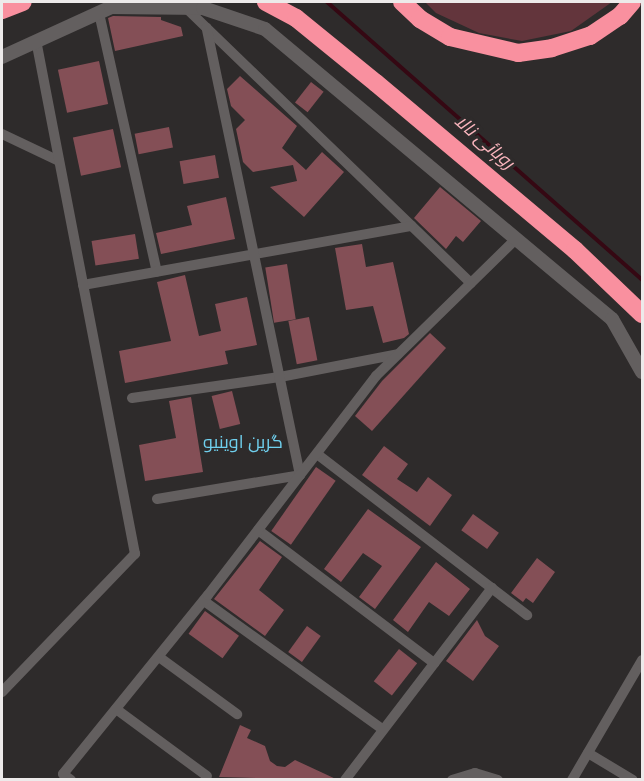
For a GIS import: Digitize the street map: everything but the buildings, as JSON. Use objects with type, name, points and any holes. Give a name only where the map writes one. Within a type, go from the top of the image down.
[{"type":"highway","points":[[2,10],[22,2]]},
{"type":"highway","points":[[266,2],[296,18],[376,83],[575,250],[642,314]]},
{"type":"highway","points":[[402,2],[420,19],[450,37],[518,52],[552,48],[590,36],[620,16],[632,2]]},
{"type":"street","points":[[2,57],[111,8],[203,8],[265,29],[612,319],[642,372]]},
{"type":"street","points":[[186,8],[471,283]]},
{"type":"street","points":[[99,13],[157,272]]},
{"type":"street","points":[[207,28],[300,476]]},
{"type":"street","points":[[2,692],[135,554],[36,40]]},
{"type":"street","points":[[2,134],[59,161]]},
{"type":"street","points":[[83,285],[412,226]]},
{"type":"street","points":[[71,780],[63,774],[204,601],[376,376],[516,238]]},
{"type":"street","points":[[132,398],[279,377],[399,353]]},
{"type":"street","points":[[317,454],[526,615]]},
{"type":"street","points":[[157,499],[300,476]]},
{"type":"street","points":[[258,530],[434,663]]},
{"type":"street","points":[[345,780],[492,588]]},
{"type":"street","points":[[204,601],[382,729]]},
{"type":"street","points":[[159,657],[237,714]]},
{"type":"street","points":[[572,780],[642,660]]},
{"type":"street","points":[[116,709],[207,776]]},
{"type":"street","points":[[588,753],[633,780]]},
{"type":"street","points":[[452,780],[475,773],[498,780]]},
{"type":"shaded area","points":[[425,2],[612,2],[571,31],[522,41],[479,33],[436,13]]},
{"type":"waterway","name":"روہائی نالا","points":[[327,2],[642,280]]},
{"type":"district","name":"گرین اوینیو","points":[[243,441]]}]
